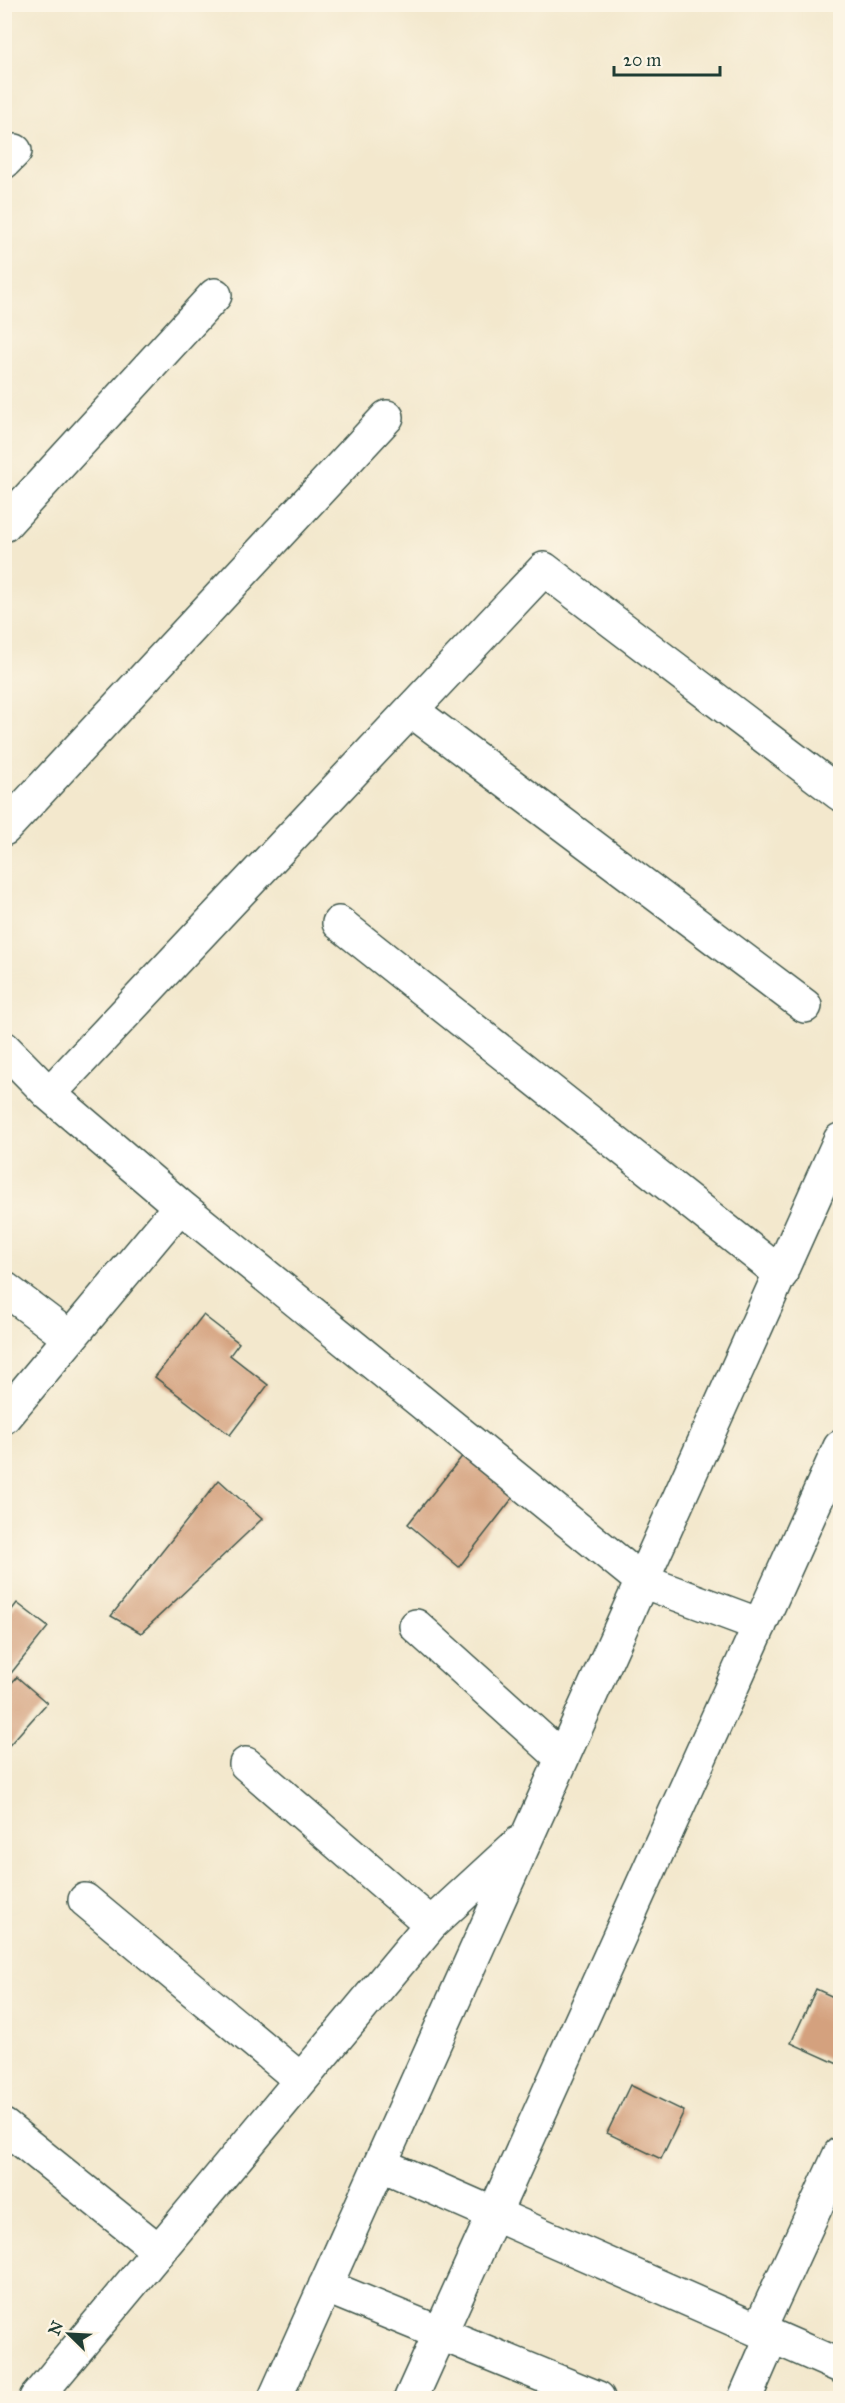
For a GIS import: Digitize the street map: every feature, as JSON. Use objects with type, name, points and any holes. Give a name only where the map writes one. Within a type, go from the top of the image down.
[{"type":"street","points":[[4,525],[215,295]]},
{"type":"street","points":[[4,830],[387,417]]},
{"type":"street","points":[[49,1094],[544,569],[840,794]]},
{"type":"street","points":[[411,710],[805,1006]]},
{"type":"street","points":[[339,923],[781,1274]]},
{"type":"street","points":[[4,1048],[49,1094],[180,1206],[642,1581],[760,1625]]},
{"type":"street","points":[[275,2398],[840,1140]]},
{"type":"street","points":[[4,1417],[180,1206]]},
{"type":"street","points":[[4,1288],[70,1338]]},
{"type":"street","points":[[411,2398],[840,1447]]},
{"type":"street","points":[[416,1626],[562,1758]]},
{"type":"street","points":[[246,1764],[431,1924]]},
{"type":"street","points":[[36,2398],[431,1924],[529,1833]]},
{"type":"street","points":[[85,1900],[301,2080]]},
{"type":"street","points":[[4,2126],[159,2251]]},
{"type":"street","points":[[745,2398],[765,2333],[840,2154]]},
{"type":"street","points":[[380,2164],[840,2366]]},
{"type":"street","points":[[325,2286],[598,2398]]},
{"type":"building","points":[[203,1315],[239,1343],[230,1355],[268,1385],[230,1435],[155,1377]]},
{"type":"building","points":[[464,1454],[515,1495],[459,1567],[408,1524]]},
{"type":"building","points":[[219,1480],[262,1519],[141,1633],[111,1616]]},
{"type":"building","points":[[17,1603],[48,1627],[4,1682],[4,1620]]},
{"type":"building","points":[[17,1677],[47,1703],[4,1751],[4,1691]]},
{"type":"building","points":[[816,1989],[840,2000],[840,2065],[791,2043]]},
{"type":"building","points":[[630,2085],[684,2111],[661,2159],[607,2133]]}]
